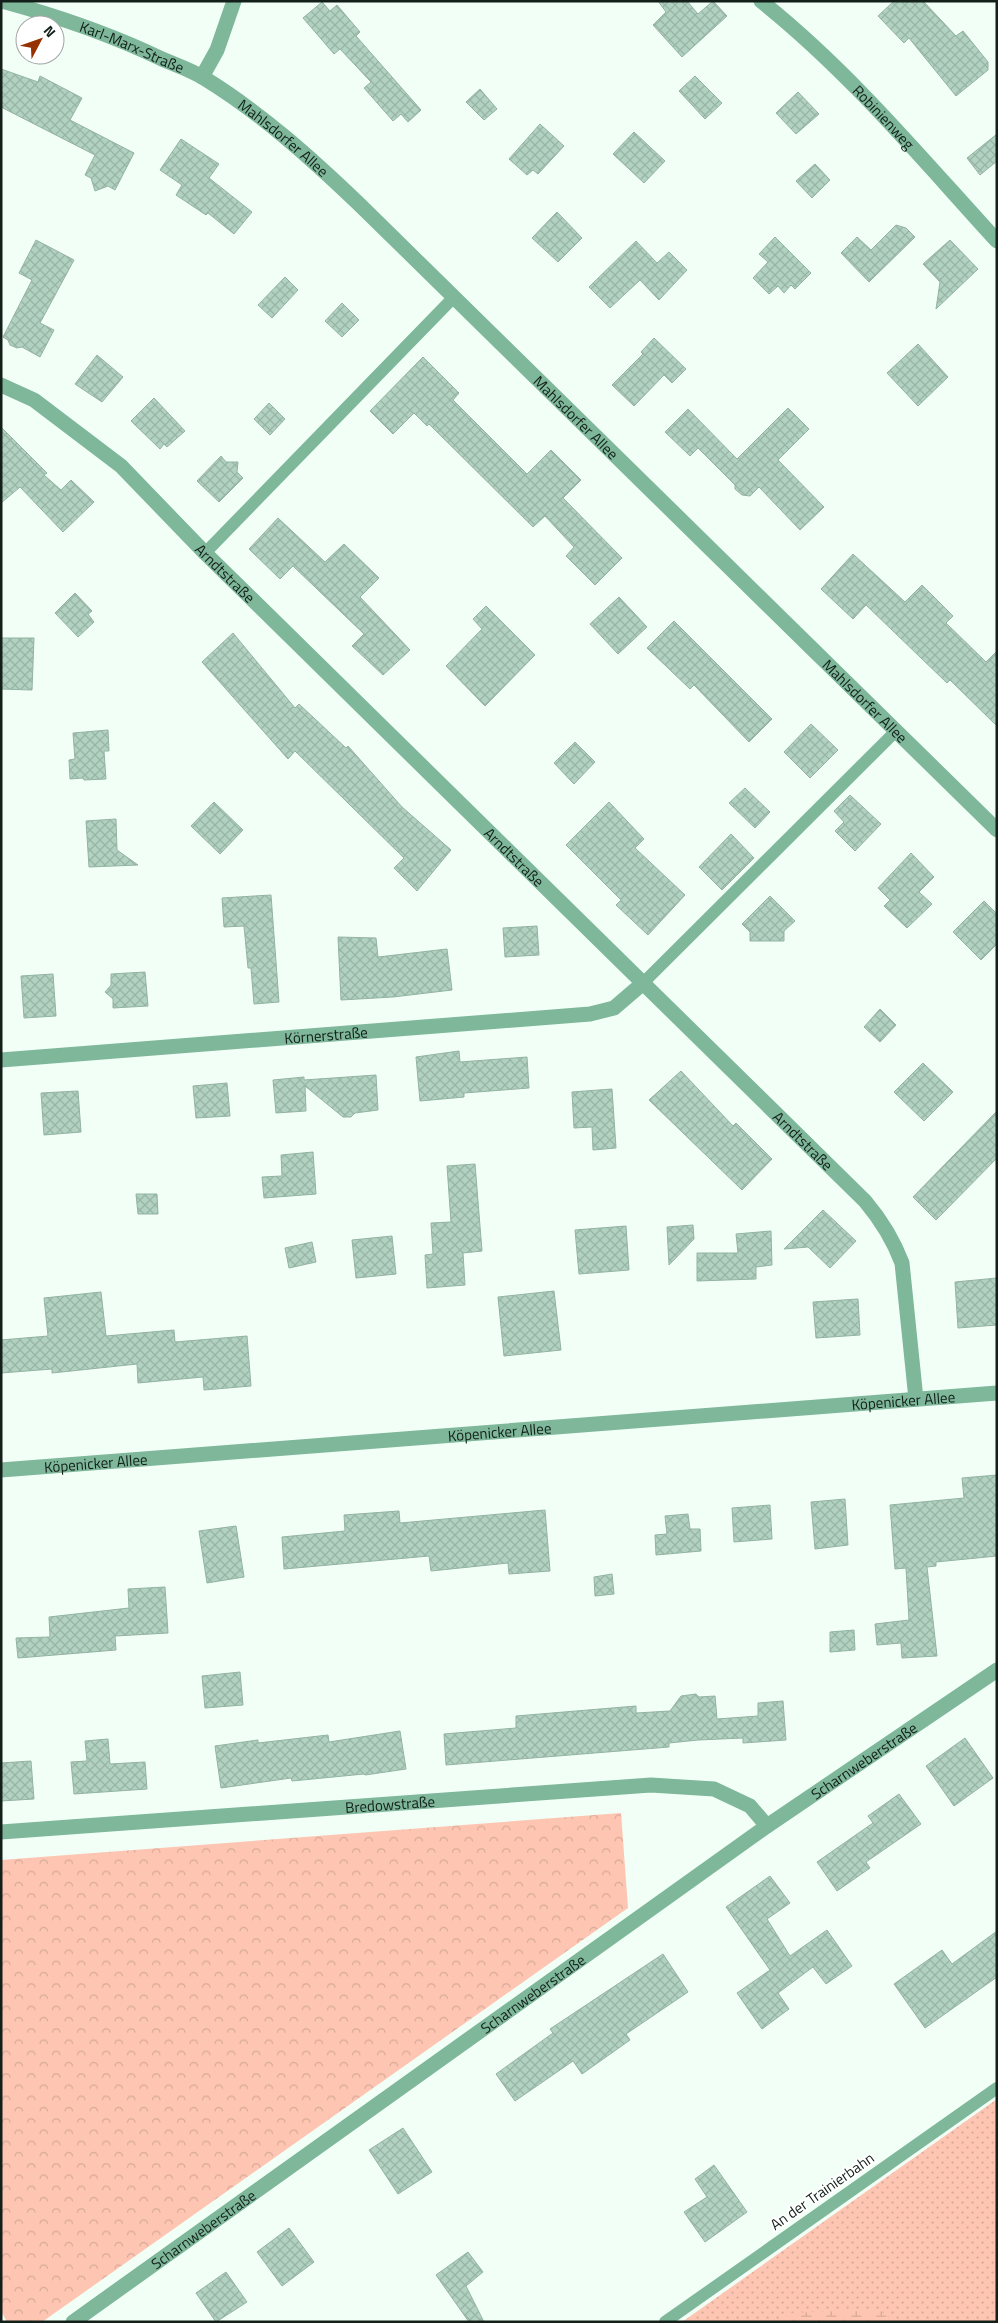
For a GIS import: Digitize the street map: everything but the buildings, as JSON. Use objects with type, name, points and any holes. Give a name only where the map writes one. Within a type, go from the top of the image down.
[{"type":"street","name":"Karl-Marx-Straße","points":[[2,1],[49,14],[125,41],[202,77]]},
{"type":"street","points":[[202,77],[217,50],[234,1]]},
{"type":"street","name":"Robinienweg","points":[[761,1],[798,31],[844,76],[997,241]]},
{"type":"street","name":"Mahlsdorfer Allee","points":[[202,77],[270,126],[329,175],[997,830]]},
{"type":"street","name":"Arndtstraße","points":[[1,385],[34,400],[121,466],[205,552],[642,984],[865,1201],[880,1219],[894,1242],[902,1263],[916,1399]]},
{"type":"street","name":"Körnerstraße","points":[[1,1060],[590,1014],[614,1008],[642,984]]},
{"type":"street","name":"Köpenicker Allee","points":[[1,1470],[997,1393]]},
{"type":"street","name":"Scharnweberstraße","points":[[73,2322],[767,1826],[997,1670]]},
{"type":"street","name":"Bredowstraße","points":[[1,1832],[651,1785],[714,1789],[750,1806],[767,1826]]},
{"type":"lane","points":[[205,552],[454,297]]},
{"type":"lane","points":[[642,984],[896,730]]},
{"type":"lane","name":"An der Trainierbahn","points":[[665,2322],[997,2088]]},
{"type":"green space","points":[[621,1813],[628,1908],[42,2322],[7,2322],[1,2311],[1,1860]]},
{"type":"green space","points":[[997,2099],[997,2322],[682,2322]]},
{"type":"green space","points":[[878,2309],[894,2322],[779,2322],[791,2313]]}]
